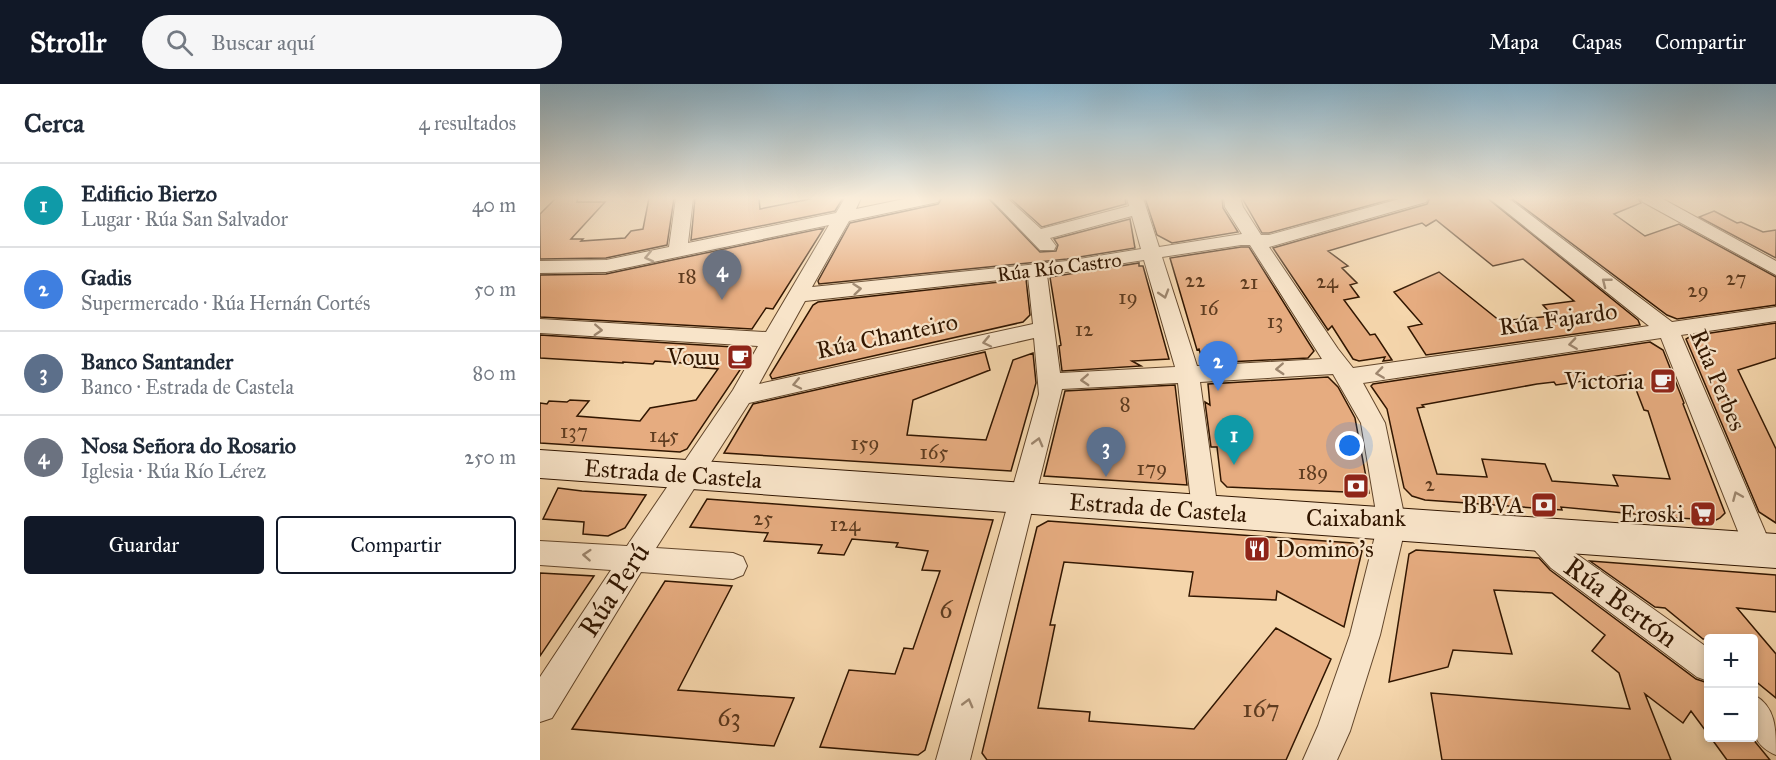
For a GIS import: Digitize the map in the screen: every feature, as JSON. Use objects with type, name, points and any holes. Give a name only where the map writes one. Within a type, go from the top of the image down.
[{"type":"main road","name":"Estrada de Castela","points":[[540,464],[1767,551]]},
{"type":"street","points":[[678,250],[680,230]]},
{"type":"street","points":[[540,267],[606,266],[759,230]]},
{"type":"street","name":"Rúa Perú","points":[[540,706],[741,396],[835,230]]},
{"type":"street","points":[[1030,230],[1067,267]]},
{"type":"street","points":[[1037,236],[1057,230]]},
{"type":"street","points":[[1145,230],[1188,374],[1205,511]]},
{"type":"street","points":[[1250,230],[1343,372],[1373,423],[1392,524],[1365,635],[1334,731],[1320,760]]},
{"type":"street","name":"Rúa Río Castro","points":[[799,295],[1067,267],[1241,239],[1270,241],[1310,230]]},
{"type":"street","name":"Rúa Perbes","points":[[1539,230],[1668,330],[1767,551]]},
{"type":"street","points":[[1705,230],[1776,269]]},
{"type":"street","points":[[953,760],[1051,394],[1037,270]]},
{"type":"street","name":"Rúa Fajardo","points":[[1050,382],[1188,374],[1343,372],[1776,314]]},
{"type":"street","points":[[540,326],[774,340]]},
{"type":"street","name":"Rúa Chanteiro","points":[[741,396],[1044,329]]},
{"type":"street","name":"Rúa Bertón","points":[[1538,535],[1561,559],[1704,663]]},
{"type":"street","points":[[540,553],[733,566]]},
{"type":"street","points":[[1758,716],[1776,738]]},
{"type":"building","points":[[540,230],[580,230],[571,239],[583,239],[581,241],[625,238],[631,231],[640,230],[669,230],[667,245],[606,258],[540,259]]},
{"type":"building","points":[[692,230],[743,230],[691,240]]},
{"type":"building","points":[[823,230],[773,309],[766,308],[752,329],[540,317],[540,275],[606,274]]},
{"type":"building","points":[[846,230],[1018,230],[1040,252],[1056,251],[1058,245],[1054,239],[1090,230],[1132,230],[1135,248],[1067,259],[819,284],[818,281]]},
{"type":"building","points":[[1155,230],[1236,230],[1238,232],[1172,243],[1157,235]]},
{"type":"building","points":[[1260,230],[1282,230],[1269,233],[1262,233]]},
{"type":"building","points":[[1338,230],[1400,230],[1328,251],[1348,266],[1342,268],[1357,283],[1350,285],[1359,297],[1344,300],[1370,335],[1375,334],[1392,360],[1383,361],[1385,357],[1359,361],[1353,359],[1332,326],[1328,330],[1273,248]]},
{"type":"building","points":[[1448,230],[1526,230],[1638,320],[1640,325],[1426,355],[1408,327],[1422,324],[1394,292],[1439,272],[1500,321],[1553,316],[1543,305],[1574,301],[1523,259],[1493,266]]},
{"type":"building","points":[[1553,230],[1636,230],[1645,236],[1663,230],[1689,230],[1776,277],[1776,305],[1677,319],[1667,315]]},
{"type":"building","points":[[1723,230],[1758,230],[1763,232],[1776,230],[1776,258]]},
{"type":"building","points":[[1249,247],[1314,351],[1308,358],[1207,363],[1202,359],[1199,349],[1197,350],[1170,258]]},
{"type":"building","points":[[1139,263],[1139,266],[1143,266],[1169,359],[1132,361],[1141,366],[1062,371],[1059,346],[1061,345],[1050,277]]},
{"type":"building","points":[[1026,279],[1030,315],[1023,322],[772,379],[770,375],[813,305],[818,302]]},
{"type":"building","points":[[1776,323],[1776,358],[1738,370],[1776,449],[1776,523],[1759,512],[1686,339],[1691,336]]},
{"type":"building","points":[[540,335],[750,348],[752,352],[687,449],[680,452],[540,443],[540,403],[589,401],[577,416],[640,421],[650,408],[696,400],[718,369],[694,367],[696,364],[655,361],[653,364],[540,358]]},
{"type":"building","points":[[1650,342],[1663,350],[1725,513],[1716,520],[1677,518],[1561,507],[1562,510],[1425,500],[1412,496],[1404,488],[1387,409],[1371,386]],"holes":[[[1630,374],[1644,410],[1648,411],[1670,479],[1613,475],[1618,486],[1552,481],[1545,464],[1482,459],[1487,477],[1437,474],[1417,408],[1424,407],[1422,405],[1537,384],[1554,382],[1556,385]]]},
{"type":"building","points":[[985,352],[990,370],[913,400],[907,435],[986,440],[1013,360],[1033,353],[1036,383],[1011,471],[724,453],[753,404]]},
{"type":"building","points":[[1328,377],[1338,387],[1355,418],[1369,493],[1227,487],[1221,481],[1217,447],[1211,447],[1205,402],[1210,405],[1208,384]]},
{"type":"building","points":[[1175,385],[1187,485],[1044,476],[1065,391]]},
{"type":"building","points":[[558,488],[646,495],[625,528],[608,536],[583,534],[584,522],[543,519]]},
{"type":"building","points":[[707,499],[993,520],[925,750],[918,755],[820,747],[849,670],[895,674],[904,648],[913,649],[940,571],[922,570],[928,551],[896,547],[898,543],[852,539],[844,555],[818,553],[822,545],[764,541],[768,533],[690,527]]},
{"type":"building","points":[[1048,521],[1353,543],[1362,551],[1344,627],[1277,591],[1276,600],[1189,596],[1193,572],[1064,562],[1050,625],[1055,625],[1038,708],[1090,712],[1089,721],[1194,729],[1276,628],[1331,659],[1286,760],[987,760],[982,753],[1037,527]]},
{"type":"building","points":[[1416,550],[1539,558],[1550,570],[1696,679],[1704,682],[1704,729],[1691,711],[1683,723],[1645,694],[1671,760],[1442,760],[1431,693],[1630,709],[1619,673],[1592,651],[1605,635],[1552,593],[1494,590],[1512,654],[1453,650],[1448,667],[1389,682],[1409,554]]},
{"type":"building","points":[[1590,561],[1776,575],[1776,612],[1737,608],[1776,654],[1776,698],[1758,683],[1758,634],[1704,634],[1703,639],[1665,608],[1655,607]]},
{"type":"building","points":[[540,573],[594,576],[540,656]]},
{"type":"building","points":[[665,581],[732,586],[678,690],[794,698],[774,746],[572,729]]},
{"type":"building","points":[[1714,742],[1755,742],[1770,760],[1727,760]]},
{"type":"place","name":"Nosa Señora do Rosario","points":[[722,300]]},
{"type":"place","name":"Vouu","points":[[740,357]]},
{"type":"place","name":"Victoria","points":[[1663,381]]},
{"type":"place","name":"Gadis","points":[[1218,391]]},
{"type":"place","name":"Edificio Bierzo","points":[[1234,465]]},
{"type":"place","name":"Banco Santander","points":[[1106,477]]},
{"type":"place","name":"Caixabank","points":[[1356,486]]},
{"type":"place","name":"BBVA","points":[[1544,505]]},
{"type":"place","name":"Eroski","points":[[1703,514]]},
{"type":"place","name":"Domino's","points":[[1257,549]]}]
